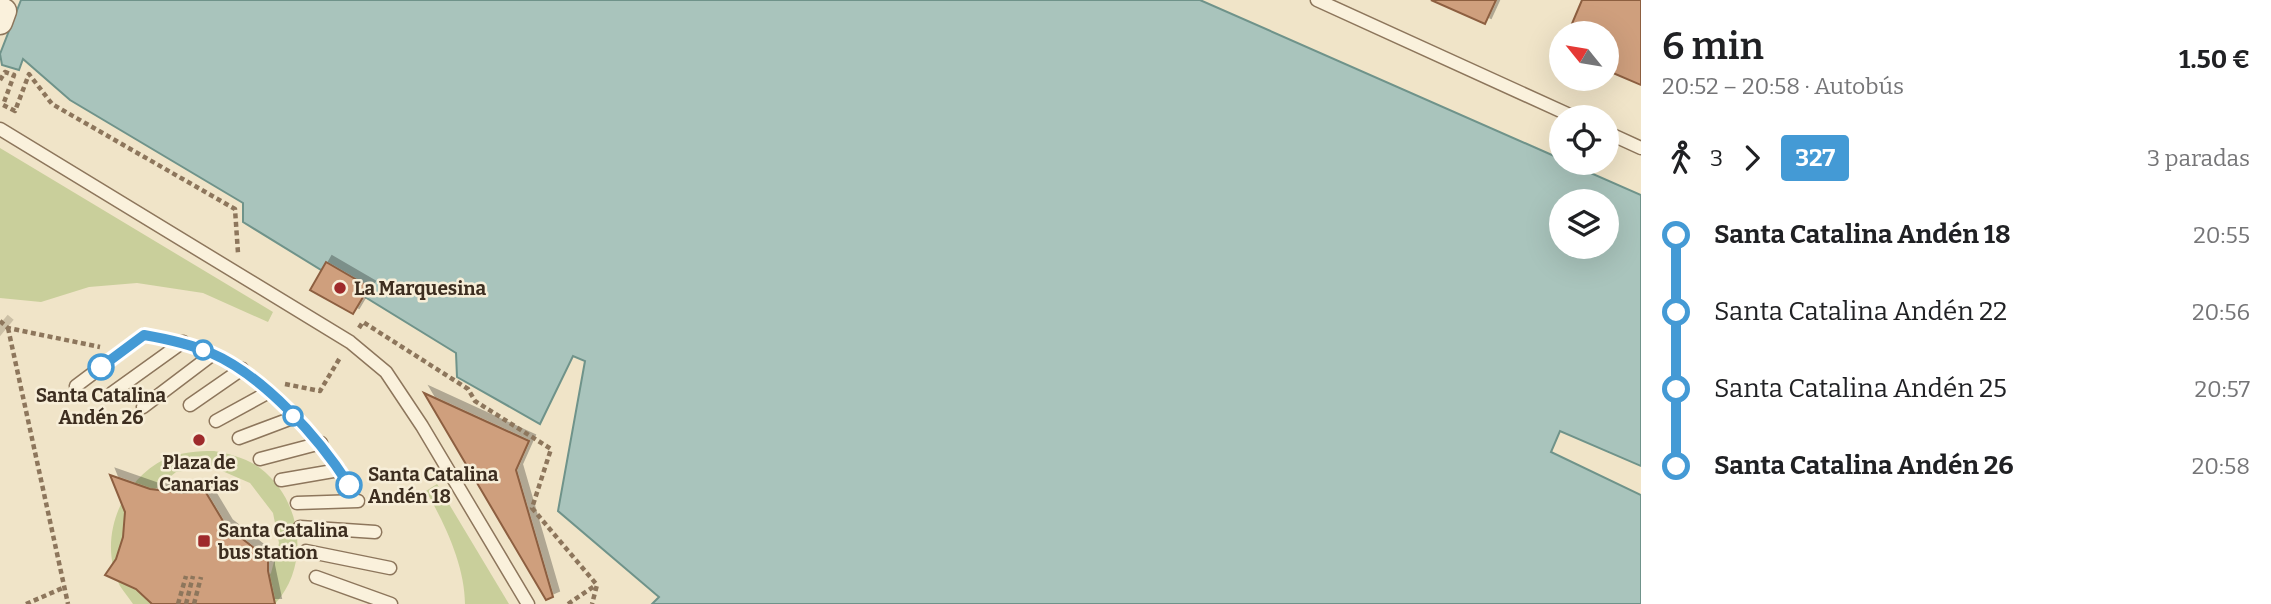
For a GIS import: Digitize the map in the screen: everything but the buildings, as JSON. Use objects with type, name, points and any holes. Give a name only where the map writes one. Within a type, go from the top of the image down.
[{"type":"street","points":[[0,10],[4,11],[0,22]]},
{"type":"lane","points":[[1317,0],[1549,106]]},
{"type":"lane","points":[[0,129],[350,342],[386,372],[422,426],[528,604]]},
{"type":"lane","points":[[1619,138],[1641,148]]},
{"type":"lane","points":[[76,386],[144,335]]},
{"type":"lane","points":[[112,393],[183,342]]},
{"type":"lane","points":[[143,407],[213,354]]},
{"type":"lane","points":[[190,405],[242,369]]},
{"type":"lane","points":[[216,421],[268,392]]},
{"type":"lane","points":[[239,438],[295,417]]},
{"type":"lane","points":[[260,459],[321,443]]},
{"type":"lane","points":[[281,480],[339,470]]},
{"type":"lane","points":[[297,503],[358,501]]},
{"type":"lane","points":[[300,527],[375,532]]},
{"type":"lane","points":[[306,551],[390,568]]},
{"type":"lane","points":[[316,576],[391,604]]},
{"type":"path","points":[[0,80],[5,72],[14,75],[3,105],[15,111],[29,74],[52,104],[235,209],[238,252]]},
{"type":"path","points":[[0,321],[8,328],[68,604]]},
{"type":"path","points":[[350,342],[363,322],[468,388],[475,401],[551,449],[532,508],[597,585]]},
{"type":"path","points":[[178,604],[187,576]]},
{"type":"path","points":[[186,604],[193,576]]},
{"type":"path","points":[[194,604],[201,578]]},
{"type":"path","points":[[568,604],[597,585]]},
{"type":"path","points":[[592,604],[597,585]]},
{"type":"path","points":[[26,604],[65,587]]},
{"type":"green space","points":[[0,148],[273,312],[268,322],[203,293],[137,283],[89,287],[41,302],[0,298]]},
{"type":"green space","points":[[214,451],[238,457],[260,468],[274,481],[285,497],[297,533],[294,570],[286,588],[275,604],[244,604],[271,573],[279,543],[273,513],[250,483],[213,467],[176,472],[143,499],[164,604],[133,604],[120,586],[113,568],[111,550],[112,531],[125,497],[149,469],[165,459],[189,452]]},
{"type":"green space","points":[[437,484],[509,604],[465,604],[458,560],[426,491]]},
{"type":"water","points":[[21,0],[1200,0],[1549,154],[1549,175],[1595,175],[1641,195],[1641,466],[1560,431],[1551,452],[1641,495],[1641,604],[652,604],[659,597],[558,511],[585,361],[573,356],[540,424],[457,377],[456,353],[243,222],[243,203],[70,100],[23,59],[19,70],[2,65],[0,54]]},
{"type":"tunnel","points":[[0,324],[6,329]]},
{"type":"bus line","name":"327","points":[[101,367],[144,335],[183,342],[213,354],[242,369],[295,417],[321,443],[349,485]]},
{"type":"place","name":"La Marquesina","points":[[340,288]]},
{"type":"place","name":"Santa Catalina Andén 26","points":[[101,367]]},
{"type":"place","name":"Plaza de Canarias","points":[[199,440]]},
{"type":"place","name":"Santa Catalina Andén 18","points":[[349,485]]},
{"type":"place","name":"Santa Catalina bus station","points":[[204,541]]}]
